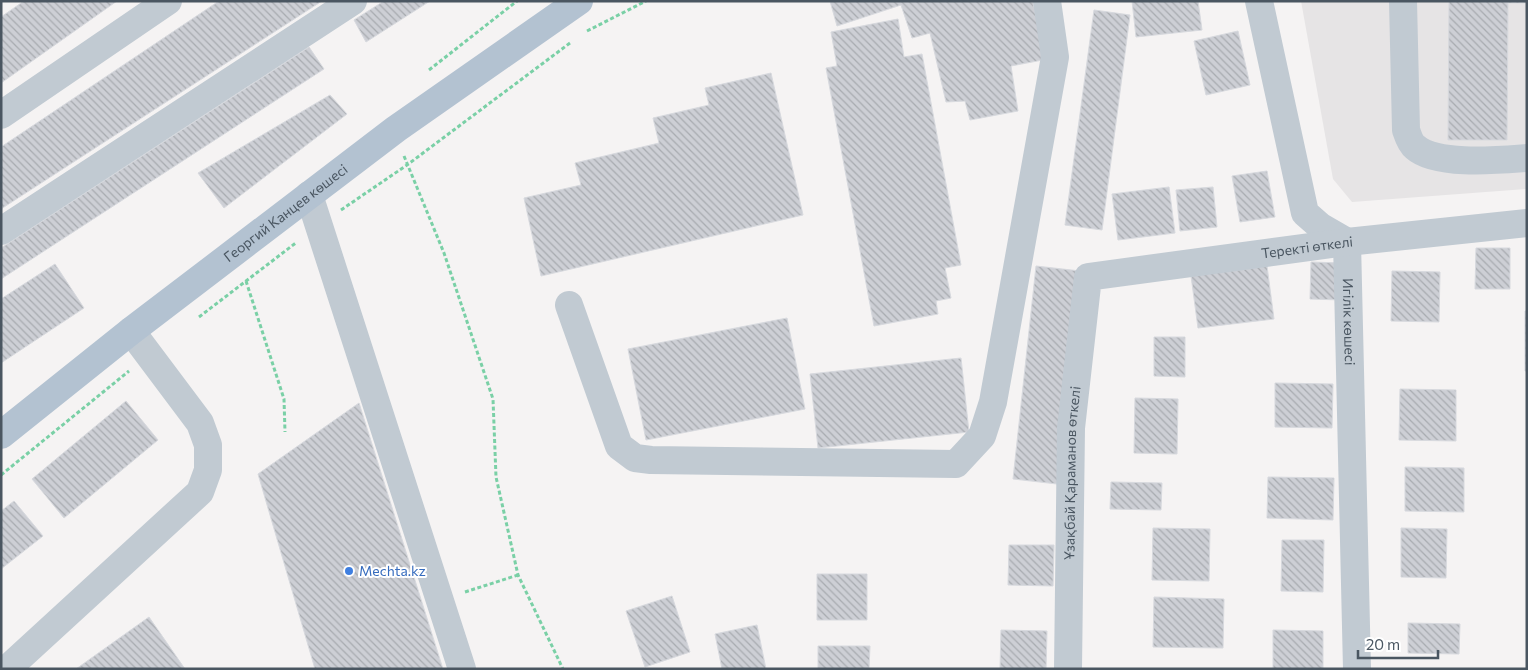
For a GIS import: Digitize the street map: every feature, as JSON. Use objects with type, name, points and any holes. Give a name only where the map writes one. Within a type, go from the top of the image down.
[{"type":"main road","name":"Георгий Канцев көшесі","points":[[1,435],[131,331],[308,195],[396,129],[579,1]]},
{"type":"street","points":[[1,115],[168,1]]},
{"type":"street","points":[[1,231],[353,1]]},
{"type":"street","points":[[569,305],[619,446],[635,458],[650,460],[956,464],[982,436],[993,402],[1055,57],[1047,1]]},
{"type":"street","points":[[1259,1],[1305,213],[1321,227],[1347,242]]},
{"type":"street","points":[[1403,1],[1406,130],[1414,147],[1428,156],[1448,159],[1491,161],[1527,158]]},
{"type":"street","points":[[308,195],[462,669]]},
{"type":"street","name":"Теректі өткелі","points":[[1088,277],[1347,242],[1527,223]]},
{"type":"street","name":"Игілік көшесі","points":[[1347,242],[1357,669]]},
{"type":"street","name":"Ұзақбай Қараманов өткелі","points":[[1068,669],[1071,428],[1088,277]]},
{"type":"street","points":[[7,669],[200,492],[208,470],[208,445],[200,423],[131,331]]},
{"type":"path","points":[[396,129],[407,165],[444,253],[493,399],[496,477],[518,575],[563,669]]},
{"type":"path","points":[[246,281],[284,399],[285,432]]},
{"type":"path","points":[[440,600],[518,575]]},
{"type":"shaded area","points":[[1301,1],[1527,1],[1527,189],[1352,202],[1333,179]]},
{"type":"building","points":[[24,1],[117,1],[1,83],[1,17]]},
{"type":"building","points":[[219,1],[322,1],[1,209],[1,147]]},
{"type":"building","points":[[384,1],[430,1],[366,42],[354,20]]},
{"type":"building","points":[[830,1],[1038,1],[1033,4],[1048,59],[1011,66],[1018,111],[970,120],[965,101],[946,102],[930,33],[912,38],[901,5],[837,26]]},
{"type":"building","points":[[1132,1],[1198,1],[1202,30],[1136,37]]},
{"type":"building","points":[[1449,1],[1527,1],[1527,3],[1508,3],[1507,140],[1448,140]]},
{"type":"building","points":[[1094,10],[1130,15],[1102,230],[1065,225]]},
{"type":"building","points":[[898,19],[904,57],[922,54],[961,265],[945,268],[951,298],[936,301],[938,314],[874,326],[826,68],[837,66],[831,32]]},
{"type":"building","points":[[1238,31],[1250,85],[1206,95],[1194,41]]},
{"type":"building","points":[[309,47],[324,69],[1,279],[1,248]]},
{"type":"building","points":[[771,73],[803,215],[541,276],[524,198],[581,185],[575,163],[659,143],[653,118],[709,105],[705,88]]},
{"type":"building","points":[[330,95],[347,114],[224,208],[198,173]]},
{"type":"building","points":[[1267,171],[1275,217],[1240,222],[1232,176]]},
{"type":"building","points":[[1169,187],[1175,233],[1118,240],[1112,194]]},
{"type":"building","points":[[1213,187],[1217,227],[1180,231],[1176,190]]},
{"type":"building","points":[[1476,248],[1510,248],[1510,289],[1475,289]]},
{"type":"building","points":[[1311,262],[1342,263],[1341,300],[1310,299]]},
{"type":"building","points":[[55,264],[84,308],[1,363],[1,299]]},
{"type":"building","points":[[1036,266],[1080,271],[1057,484],[1013,479]]},
{"type":"building","points":[[1267,266],[1274,319],[1198,328],[1191,276]]},
{"type":"building","points":[[1392,271],[1440,272],[1439,322],[1391,321]]},
{"type":"building","points":[[1525,311],[1527,311],[1527,371],[1525,371]]},
{"type":"building","points":[[787,318],[805,409],[646,440],[628,349]]},
{"type":"building","points":[[1154,337],[1185,337],[1185,377],[1154,376]]},
{"type":"building","points":[[961,358],[969,432],[818,448],[810,374]]},
{"type":"building","points":[[1275,383],[1333,384],[1332,428],[1275,427]]},
{"type":"building","points":[[1400,389],[1456,390],[1456,441],[1399,440]]},
{"type":"building","points":[[1135,398],[1178,399],[1177,454],[1134,453]]},
{"type":"building","points":[[126,401],[158,440],[64,518],[32,479]]},
{"type":"building","name":"Mechta.kz","points":[[359,403],[443,669],[315,669],[258,474]]},
{"type":"building","points":[[1405,467],[1464,468],[1464,512],[1405,511]]},
{"type":"building","points":[[1268,477],[1334,478],[1333,520],[1267,518]]},
{"type":"building","points":[[1111,482],[1162,483],[1161,510],[1110,509]]},
{"type":"building","points":[[14,501],[43,536],[1,569],[1,511]]},
{"type":"building","points":[[1153,528],[1210,529],[1209,581],[1152,580]]},
{"type":"building","points":[[1401,528],[1447,529],[1446,578],[1401,577]]},
{"type":"building","points":[[1282,540],[1324,540],[1323,592],[1281,591]]},
{"type":"building","points":[[1009,545],[1054,545],[1053,586],[1008,585]]},
{"type":"building","points":[[817,574],[867,574],[867,620],[817,620]]},
{"type":"building","points":[[672,596],[690,652],[645,667],[626,611]]},
{"type":"building","points":[[1154,597],[1224,599],[1223,648],[1153,647]]},
{"type":"building","points":[[149,617],[185,669],[76,669]]},
{"type":"building","points":[[1408,623],[1460,624],[1459,654],[1408,653]]},
{"type":"building","points":[[757,625],[766,669],[722,669],[715,634]]},
{"type":"building","points":[[1001,630],[1047,631],[1046,669],[1000,669]]},
{"type":"building","points":[[1273,630],[1323,631],[1323,669],[1273,669]]},
{"type":"building","points":[[818,646],[870,646],[869,669],[818,669]]},
{"type":"place","name":"Mechta.kz","points":[[349,571]]}]
